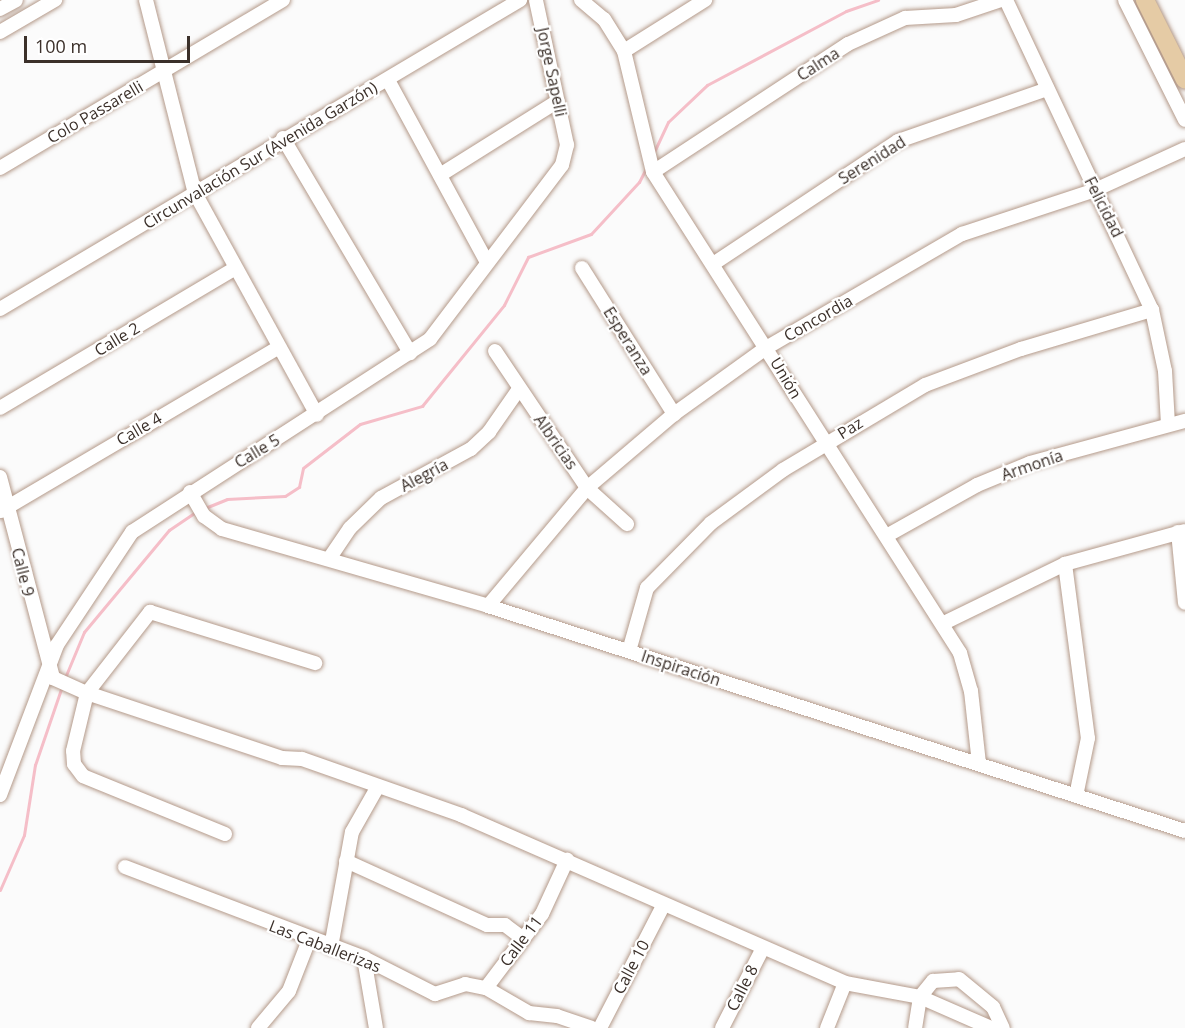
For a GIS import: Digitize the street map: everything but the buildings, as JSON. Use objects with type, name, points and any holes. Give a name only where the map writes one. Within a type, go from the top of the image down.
[{"type":"main road","points":[[1145,0],[1185,80]]},
{"type":"main road","points":[[1159,0],[1185,56]]},
{"type":"street","points":[[0,9],[16,0]]},
{"type":"street","points":[[0,32],[55,0]]},
{"type":"street","points":[[146,0],[195,193],[234,269],[317,415]]},
{"type":"street","name":"Colo Passarelli","points":[[0,168],[283,0]]},
{"type":"street","name":"Circunvalación Sur (Avenida Garzón)","points":[[0,309],[283,138],[388,80],[520,0]]},
{"type":"street","name":"Jorge Sapelli","points":[[536,0],[567,145]]},
{"type":"street","name":"Unión","points":[[581,0],[604,19],[624,51],[652,172],[944,622],[971,692],[979,763]]},
{"type":"street","points":[[624,51],[705,0]]},
{"type":"street","name":"Calma","points":[[652,172],[848,44],[905,18],[956,15],[1001,0]]},
{"type":"street","name":"Felicidad","points":[[1006,0],[1152,310],[1165,371],[1168,424]]},
{"type":"street","points":[[1125,0],[1185,120]]},
{"type":"street","points":[[388,80],[488,262]]},
{"type":"street","name":"Serenidad","points":[[713,264],[898,141],[1047,89]]},
{"type":"street","points":[[440,175],[558,101]]},
{"type":"street","points":[[283,138],[410,353]]},
{"type":"street","name":"Calle 5","points":[[0,795],[47,666],[132,531],[190,492],[317,415],[430,339],[562,165],[567,145]]},
{"type":"street","name":"Concordia","points":[[488,606],[587,488],[674,414],[767,347],[962,234],[1095,190],[1185,149]]},
{"type":"street","name":"Esperanza","points":[[582,268],[674,414]]},
{"type":"street","name":"Calle 2","points":[[0,408],[234,269]]},
{"type":"street","name":"Paz","points":[[629,651],[647,588],[711,523],[826,443],[925,385],[1021,348],[1152,310]]},
{"type":"street","name":"Calle 4","points":[[3,508],[279,348]]},
{"type":"street","name":"Albricias","points":[[495,351],[587,488],[627,524]]},
{"type":"street","name":"Alegría","points":[[329,559],[350,528],[381,498],[471,449],[489,432],[519,389]]},
{"type":"street","name":"Armonía","points":[[888,535],[977,485],[1029,463],[1185,421]]},
{"type":"street","name":"Calle 9","points":[[0,477],[3,508],[47,666]]},
{"type":"street","name":"Inspiración","points":[[190,492],[204,516],[222,529],[488,606],[1076,796],[1184,828]]},
{"type":"street","points":[[944,622],[1065,564],[1181,532],[1185,603]]},
{"type":"street","points":[[1065,564],[1088,738],[1076,796]]},
{"type":"street","points":[[225,834],[83,776],[74,764],[74,751],[87,693],[150,612],[315,663]]},
{"type":"street","points":[[47,666],[65,683],[87,693],[461,815],[567,860],[663,906],[845,983],[920,998],[992,1028]]},
{"type":"street","points":[[331,947],[352,832],[377,788]]},
{"type":"street","name":"Calle 11","points":[[486,988],[542,914],[567,860]]},
{"type":"street","points":[[346,861],[486,925],[505,925],[522,938]]},
{"type":"street","name":"Las Caballerizas","points":[[125,867],[219,900],[309,940],[364,958],[435,994],[465,984],[486,988],[529,1013],[557,1016],[591,1028]]},
{"type":"street","name":"Calle 10","points":[[600,1028],[663,906]]},
{"type":"street","points":[[258,1028],[289,991],[309,940]]},
{"type":"street","name":"Calle 8","points":[[722,1028],[763,948]]},
{"type":"street","points":[[364,958],[376,1028]]},
{"type":"street","points":[[915,1028],[920,998],[933,981],[960,979],[993,1007],[1003,1028]]},
{"type":"street","points":[[827,1028],[845,983]]},
{"type":"waterway","points":[[654,152],[668,122],[707,85],[846,11],[878,0]]},
{"type":"waterway","points":[[205,508],[227,499],[285,496],[299,487],[303,468],[360,424],[422,406],[504,305],[528,257],[591,234],[639,182],[647,166]]},
{"type":"waterway","points":[[64,680],[84,632],[169,530],[196,512]]},
{"type":"waterway","points":[[0,890],[24,835],[35,765],[62,686]]}]
